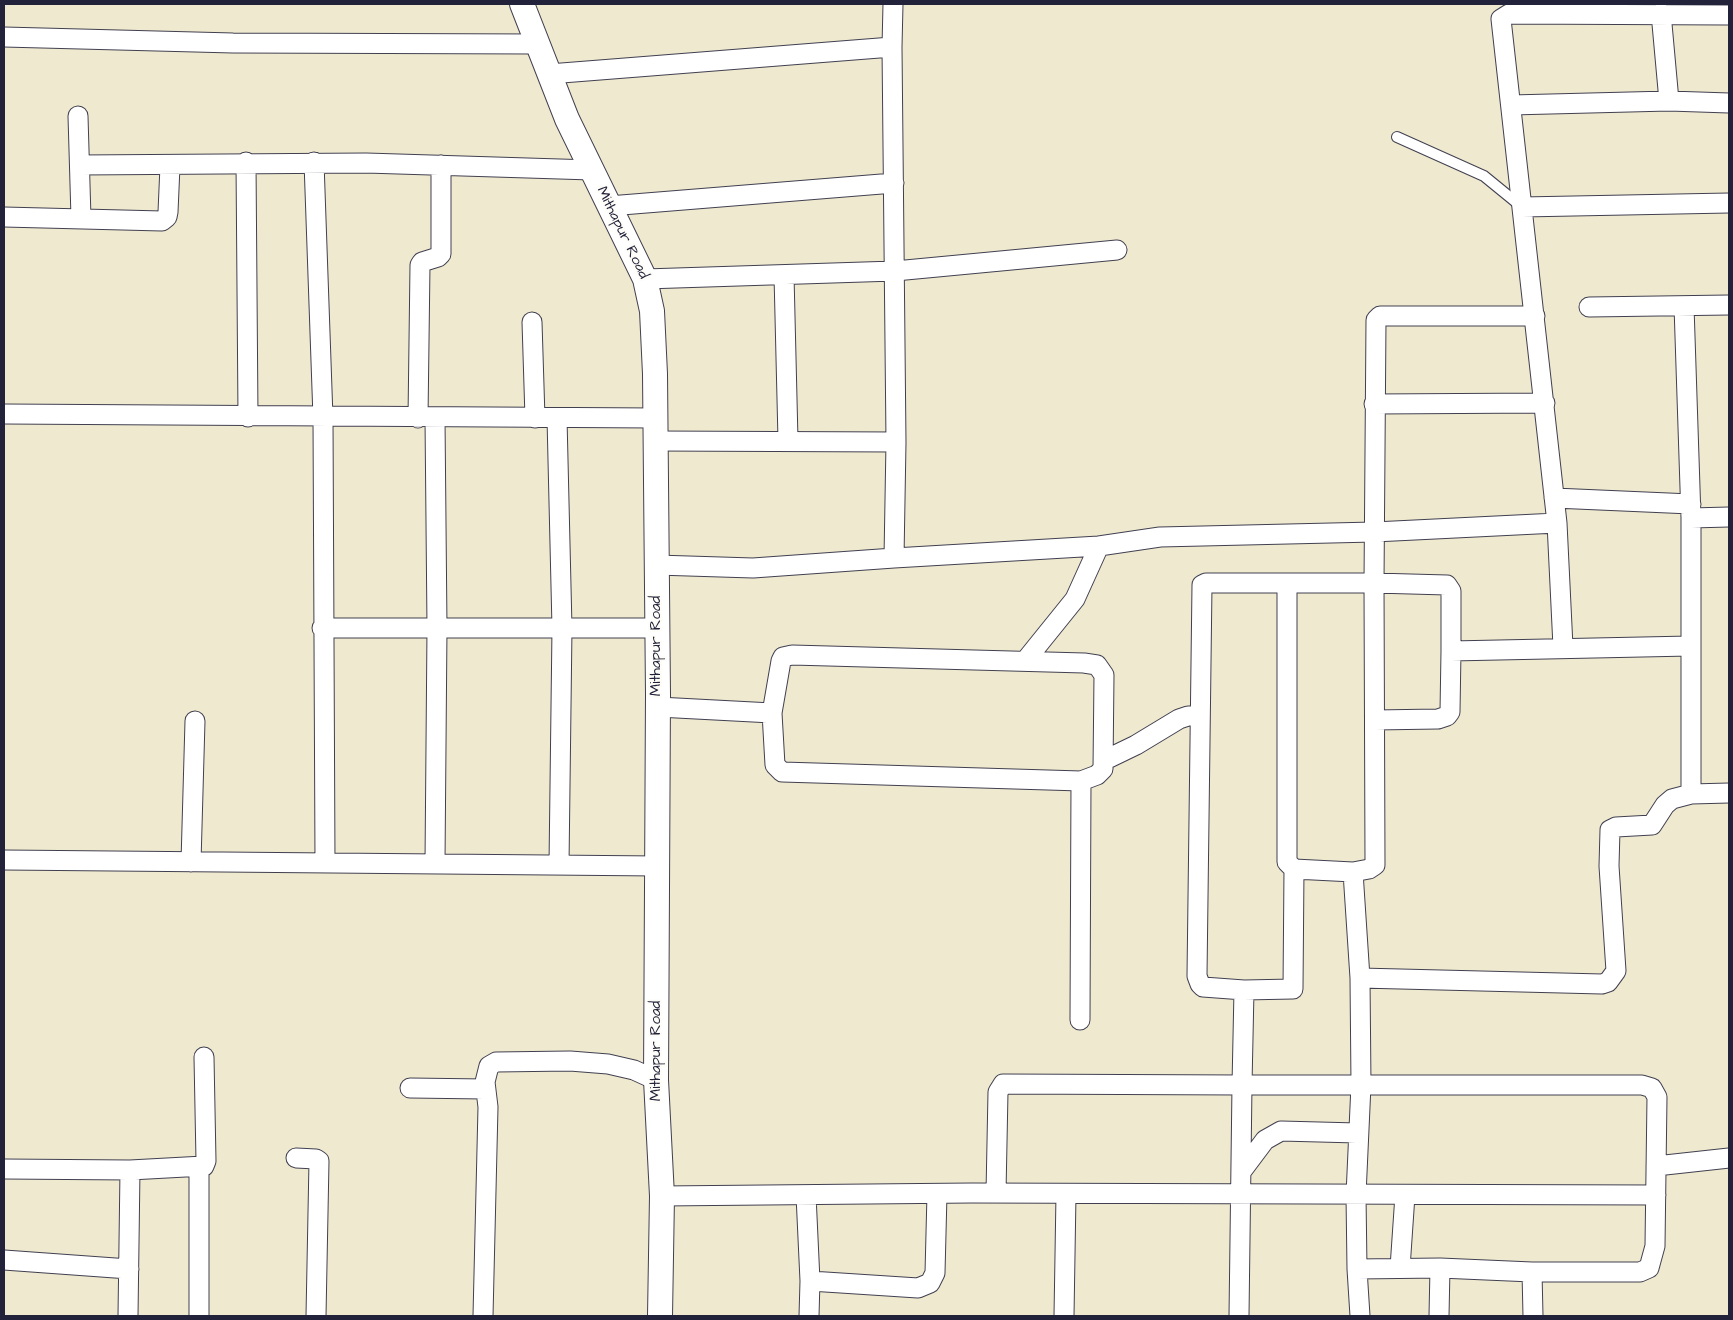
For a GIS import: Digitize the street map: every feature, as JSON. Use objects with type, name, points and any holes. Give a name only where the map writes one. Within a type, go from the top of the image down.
[{"type":"street","name":"Mithapur Road","points":[[522,4],[567,119],[645,279],[652,311],[658,707],[656,1080],[662,1196],[660,1316]]},
{"type":"street","points":[[893,4],[896,442],[894,558]]},
{"type":"street","points":[[1563,647],[1557,523],[1545,403],[1500,24],[1503,17],[1509,14],[1729,15]]},
{"type":"street","points":[[1661,14],[1669,101]]},
{"type":"street","points":[[4,37],[233,43],[538,44]]},
{"type":"street","points":[[549,74],[892,47]]},
{"type":"street","points":[[1511,104],[1669,101],[1729,103]]},
{"type":"street","points":[[78,116],[81,218]]},
{"type":"street","points":[[80,166],[170,166],[246,162],[314,162],[592,170]]},
{"type":"street","points":[[246,162],[248,417]]},
{"type":"street","points":[[314,162],[323,418],[322,628],[325,862]]},
{"type":"street","points":[[435,864],[437,628],[420,265],[422,262],[438,257],[441,254],[441,165]]},
{"type":"street","points":[[4,217],[162,220],[165,219],[168,212],[170,166]]},
{"type":"street","points":[[609,206],[894,182]]},
{"type":"street","points":[[1522,207],[1729,203]]},
{"type":"street","points":[[645,279],[895,271],[1117,250]]},
{"type":"street","points":[[784,275],[788,440]]},
{"type":"street","points":[[1590,307],[1729,305]]},
{"type":"street","points":[[1684,306],[1691,511],[1690,794]]},
{"type":"street","points":[[1287,583],[1288,865],[1294,869],[1353,872],[1369,869],[1375,865],[1374,325],[1380,316],[1535,316]]},
{"type":"street","points":[[532,322],[535,418]]},
{"type":"street","points":[[1374,404],[1545,403]]},
{"type":"street","points":[[4,414],[323,418],[557,418],[655,430],[788,440],[896,442]]},
{"type":"street","points":[[557,418],[562,628],[559,865]]},
{"type":"street","points":[[1554,498],[1729,516]]},
{"type":"street","points":[[656,565],[753,568],[1099,546],[1160,537],[1374,532],[1557,523]]},
{"type":"street","points":[[1026,661],[1075,599],[1099,546]]},
{"type":"street","points":[[1294,869],[1294,988],[1288,991],[1203,987],[1198,982],[1197,976],[1202,585],[1287,583],[1447,585],[1450,591],[1452,651],[1450,712],[1447,716],[1438,719],[1375,720]]},
{"type":"street","points":[[322,628],[657,628]]},
{"type":"street","points":[[1452,651],[1563,647],[1690,646]]},
{"type":"street","points":[[785,656],[1026,661],[1084,663],[1096,665],[1102,670],[1104,675],[1105,760],[1102,772],[1081,781],[782,772],[775,765],[772,713],[778,669],[785,656]]},
{"type":"street","points":[[658,707],[772,713]]},
{"type":"street","points":[[1105,760],[1136,745],[1179,719],[1188,716],[1200,716]]},
{"type":"street","points":[[191,862],[195,721]]},
{"type":"street","points":[[1080,1020],[1081,781]]},
{"type":"street","points":[[1360,978],[1602,984],[1608,982],[1616,971],[1609,866],[1610,830],[1616,827],[1651,826],[1668,802],[1690,794],[1729,793]]},
{"type":"street","points":[[4,860],[658,866]]},
{"type":"street","points":[[1353,872],[1360,978],[1361,1085],[1357,1133],[1356,1195],[1360,1316]]},
{"type":"street","points":[[1239,1316],[1244,990]]},
{"type":"street","points":[[199,1316],[200,1168],[206,1161],[204,1057]]},
{"type":"street","points":[[483,1316],[488,1106],[485,1089],[488,1068],[496,1062],[570,1061],[608,1064],[634,1070],[656,1080]]},
{"type":"street","points":[[996,1194],[998,1092],[1003,1084],[1648,1086],[1652,1088],[1657,1097],[1656,1195],[1655,1246],[1649,1268],[1640,1272],[1532,1272],[1440,1268],[1357,1269]]},
{"type":"street","points":[[410,1088],[485,1089]]},
{"type":"street","points":[[1241,1172],[1265,1140],[1281,1131],[1357,1133]]},
{"type":"street","points":[[296,1158],[316,1159],[319,1161],[316,1316]]},
{"type":"street","points":[[1656,1166],[1729,1158]]},
{"type":"street","points":[[4,1169],[130,1170],[200,1168]]},
{"type":"street","points":[[128,1316],[130,1170]]},
{"type":"street","points":[[662,1196],[937,1194],[1656,1195]]},
{"type":"street","points":[[810,1282],[918,1288],[930,1283],[936,1273],[937,1194]]},
{"type":"street","points":[[1064,1316],[1066,1194]]},
{"type":"street","points":[[806,1195],[810,1282],[809,1316]]},
{"type":"street","points":[[1400,1268],[1405,1195]]},
{"type":"street","points":[[4,1260],[129,1269]]},
{"type":"street","points":[[1439,1316],[1440,1268]]},
{"type":"street","points":[[1532,1272],[1533,1316]]},
{"type":"lane","points":[[1398,137],[1484,176],[1522,207]]}]
